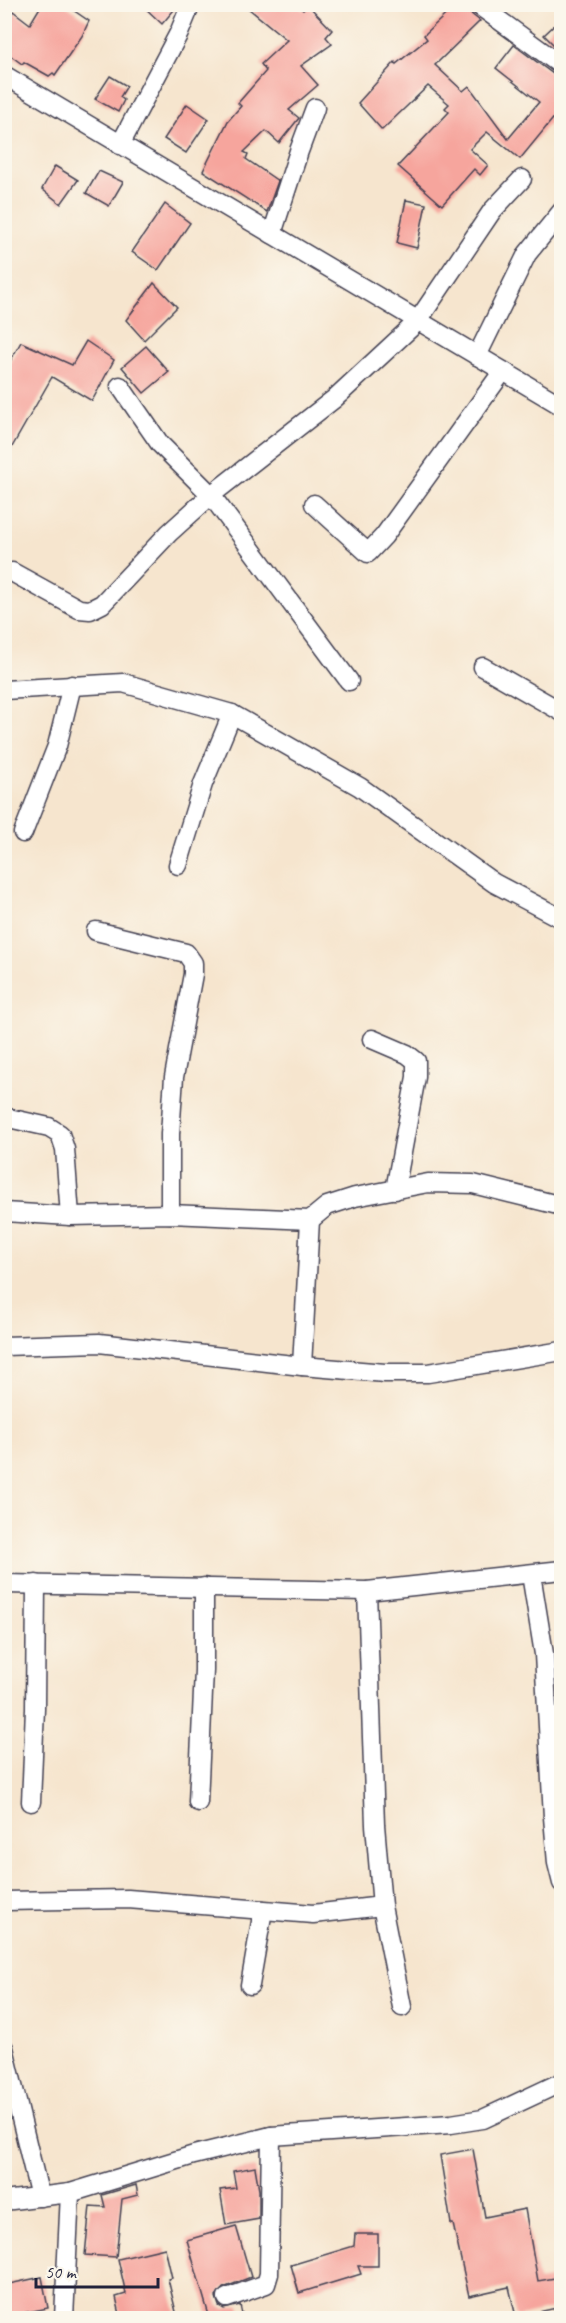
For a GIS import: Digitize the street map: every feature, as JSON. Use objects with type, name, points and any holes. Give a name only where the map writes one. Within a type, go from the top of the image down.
[{"type":"street","points":[[120,145],[179,33],[191,4]]},
{"type":"street","points":[[477,4],[561,66]]},
{"type":"street","points":[[4,75],[561,406]]},
{"type":"street","points":[[272,234],[315,108]]},
{"type":"street","points":[[12,572],[79,609],[90,610],[102,604],[170,533],[211,495],[334,399],[417,322],[492,211],[522,178]]},
{"type":"street","points":[[477,356],[527,254],[561,211]]},
{"type":"street","points":[[314,504],[368,553],[384,536],[503,371]]},
{"type":"street","points":[[120,386],[160,444],[211,495],[349,681]]},
{"type":"street","points":[[483,667],[561,712]]},
{"type":"street","points":[[4,690],[123,683],[232,714],[360,787],[494,883],[561,919]]},
{"type":"street","points":[[23,834],[57,746],[72,685]]},
{"type":"street","points":[[178,865],[203,784],[232,714]]},
{"type":"street","points":[[96,932],[186,953],[193,963],[193,974],[174,1077],[170,1134],[170,1214]]},
{"type":"street","points":[[372,1039],[407,1054],[416,1061],[416,1077],[394,1190]]},
{"type":"street","points":[[4,1117],[48,1127],[60,1134],[64,1149],[70,1216]]},
{"type":"street","points":[[4,1212],[70,1216],[170,1214],[310,1220],[327,1206],[355,1197],[428,1184],[472,1184],[561,1206]]},
{"type":"street","points":[[302,1366],[310,1220]]},
{"type":"street","points":[[4,1346],[99,1343],[385,1373],[428,1373],[561,1351]]},
{"type":"street","points":[[4,1584],[368,1591],[561,1570]]},
{"type":"street","points":[[531,1574],[544,1654],[553,1817],[561,1883]]},
{"type":"street","points":[[31,1802],[35,1710],[36,1584]]},
{"type":"street","points":[[198,1802],[204,1670],[204,1587]]},
{"type":"street","points":[[368,1591],[375,1826],[382,1906],[402,2007]]},
{"type":"street","points":[[4,1901],[128,1899],[313,1914],[382,1906]]},
{"type":"street","points":[[250,1985],[263,1910]]},
{"type":"street","points":[[4,2048],[40,2197]]},
{"type":"street","points":[[4,2201],[70,2193],[194,2155],[271,2136],[451,2124],[483,2119],[561,2082]]},
{"type":"street","points":[[227,2298],[266,2284],[269,2274],[271,2136]]},
{"type":"street","points":[[64,2319],[70,2193]]},
{"type":"building","points":[[42,4],[64,4],[89,21],[82,36],[55,75],[53,73],[49,76],[24,62],[22,64],[7,53],[9,45],[4,42],[4,23],[13,11],[30,24]]},
{"type":"building","points":[[141,4],[179,4],[162,24]]},
{"type":"building","points":[[243,4],[295,4],[303,10],[308,5],[332,30],[326,37],[332,44],[301,66],[318,85],[289,110],[299,118],[279,143],[266,131],[244,152],[248,154],[246,159],[278,181],[267,212],[203,171],[228,121],[241,106],[238,103],[266,71],[261,64],[287,40]]},
{"type":"building","points":[[457,4],[466,4],[470,13],[480,21],[435,65],[463,91],[469,86],[508,139],[539,102],[496,68],[514,45],[561,80],[561,109],[520,159],[487,132],[470,149],[488,165],[480,175],[474,169],[442,205],[398,166],[449,112],[445,108],[449,104],[428,86],[382,130],[358,103],[395,62],[396,64],[427,39],[424,35]]},
{"type":"building","points":[[561,19],[561,52],[544,35]]},
{"type":"building","points":[[110,76],[127,86],[120,97],[124,100],[118,112],[95,99]]},
{"type":"building","points":[[187,104],[209,119],[186,153],[164,139]]},
{"type":"building","points":[[55,166],[78,180],[61,204],[42,189]]},
{"type":"building","points":[[99,171],[123,182],[109,206],[86,193]]},
{"type":"building","points":[[406,200],[426,204],[417,248],[397,243]]},
{"type":"building","points":[[165,204],[190,223],[158,270],[132,252]]},
{"type":"building","points":[[154,283],[177,307],[144,340],[126,320]]},
{"type":"building","points":[[86,341],[114,360],[92,401],[52,377],[4,461],[4,372],[21,342],[72,365]]},
{"type":"building","points":[[146,346],[169,372],[144,393],[122,367]]},
{"type":"building","points":[[473,2149],[485,2217],[525,2209],[538,2281],[561,2277],[561,2307],[516,2317],[509,2287],[469,2296],[453,2224],[451,2224],[440,2155]]},
{"type":"building","points":[[255,2167],[259,2190],[259,2219],[226,2225],[220,2190],[236,2188],[233,2171]]},
{"type":"building","points":[[136,2185],[138,2195],[122,2199],[116,2257],[85,2255],[90,2206],[105,2207],[102,2195]]},
{"type":"building","points":[[236,2226],[251,2277],[223,2288],[216,2297],[219,2306],[224,2309],[240,2305],[243,2319],[210,2319],[187,2240]]},
{"type":"building","points":[[355,2234],[378,2234],[378,2266],[358,2266],[361,2274],[299,2293],[291,2265],[354,2246]]},
{"type":"building","points":[[165,2248],[172,2278],[168,2279],[177,2316],[168,2319],[121,2319],[116,2297],[126,2294],[118,2259]]},
{"type":"building","points":[[42,2277],[48,2308],[4,2317],[4,2285]]}]
